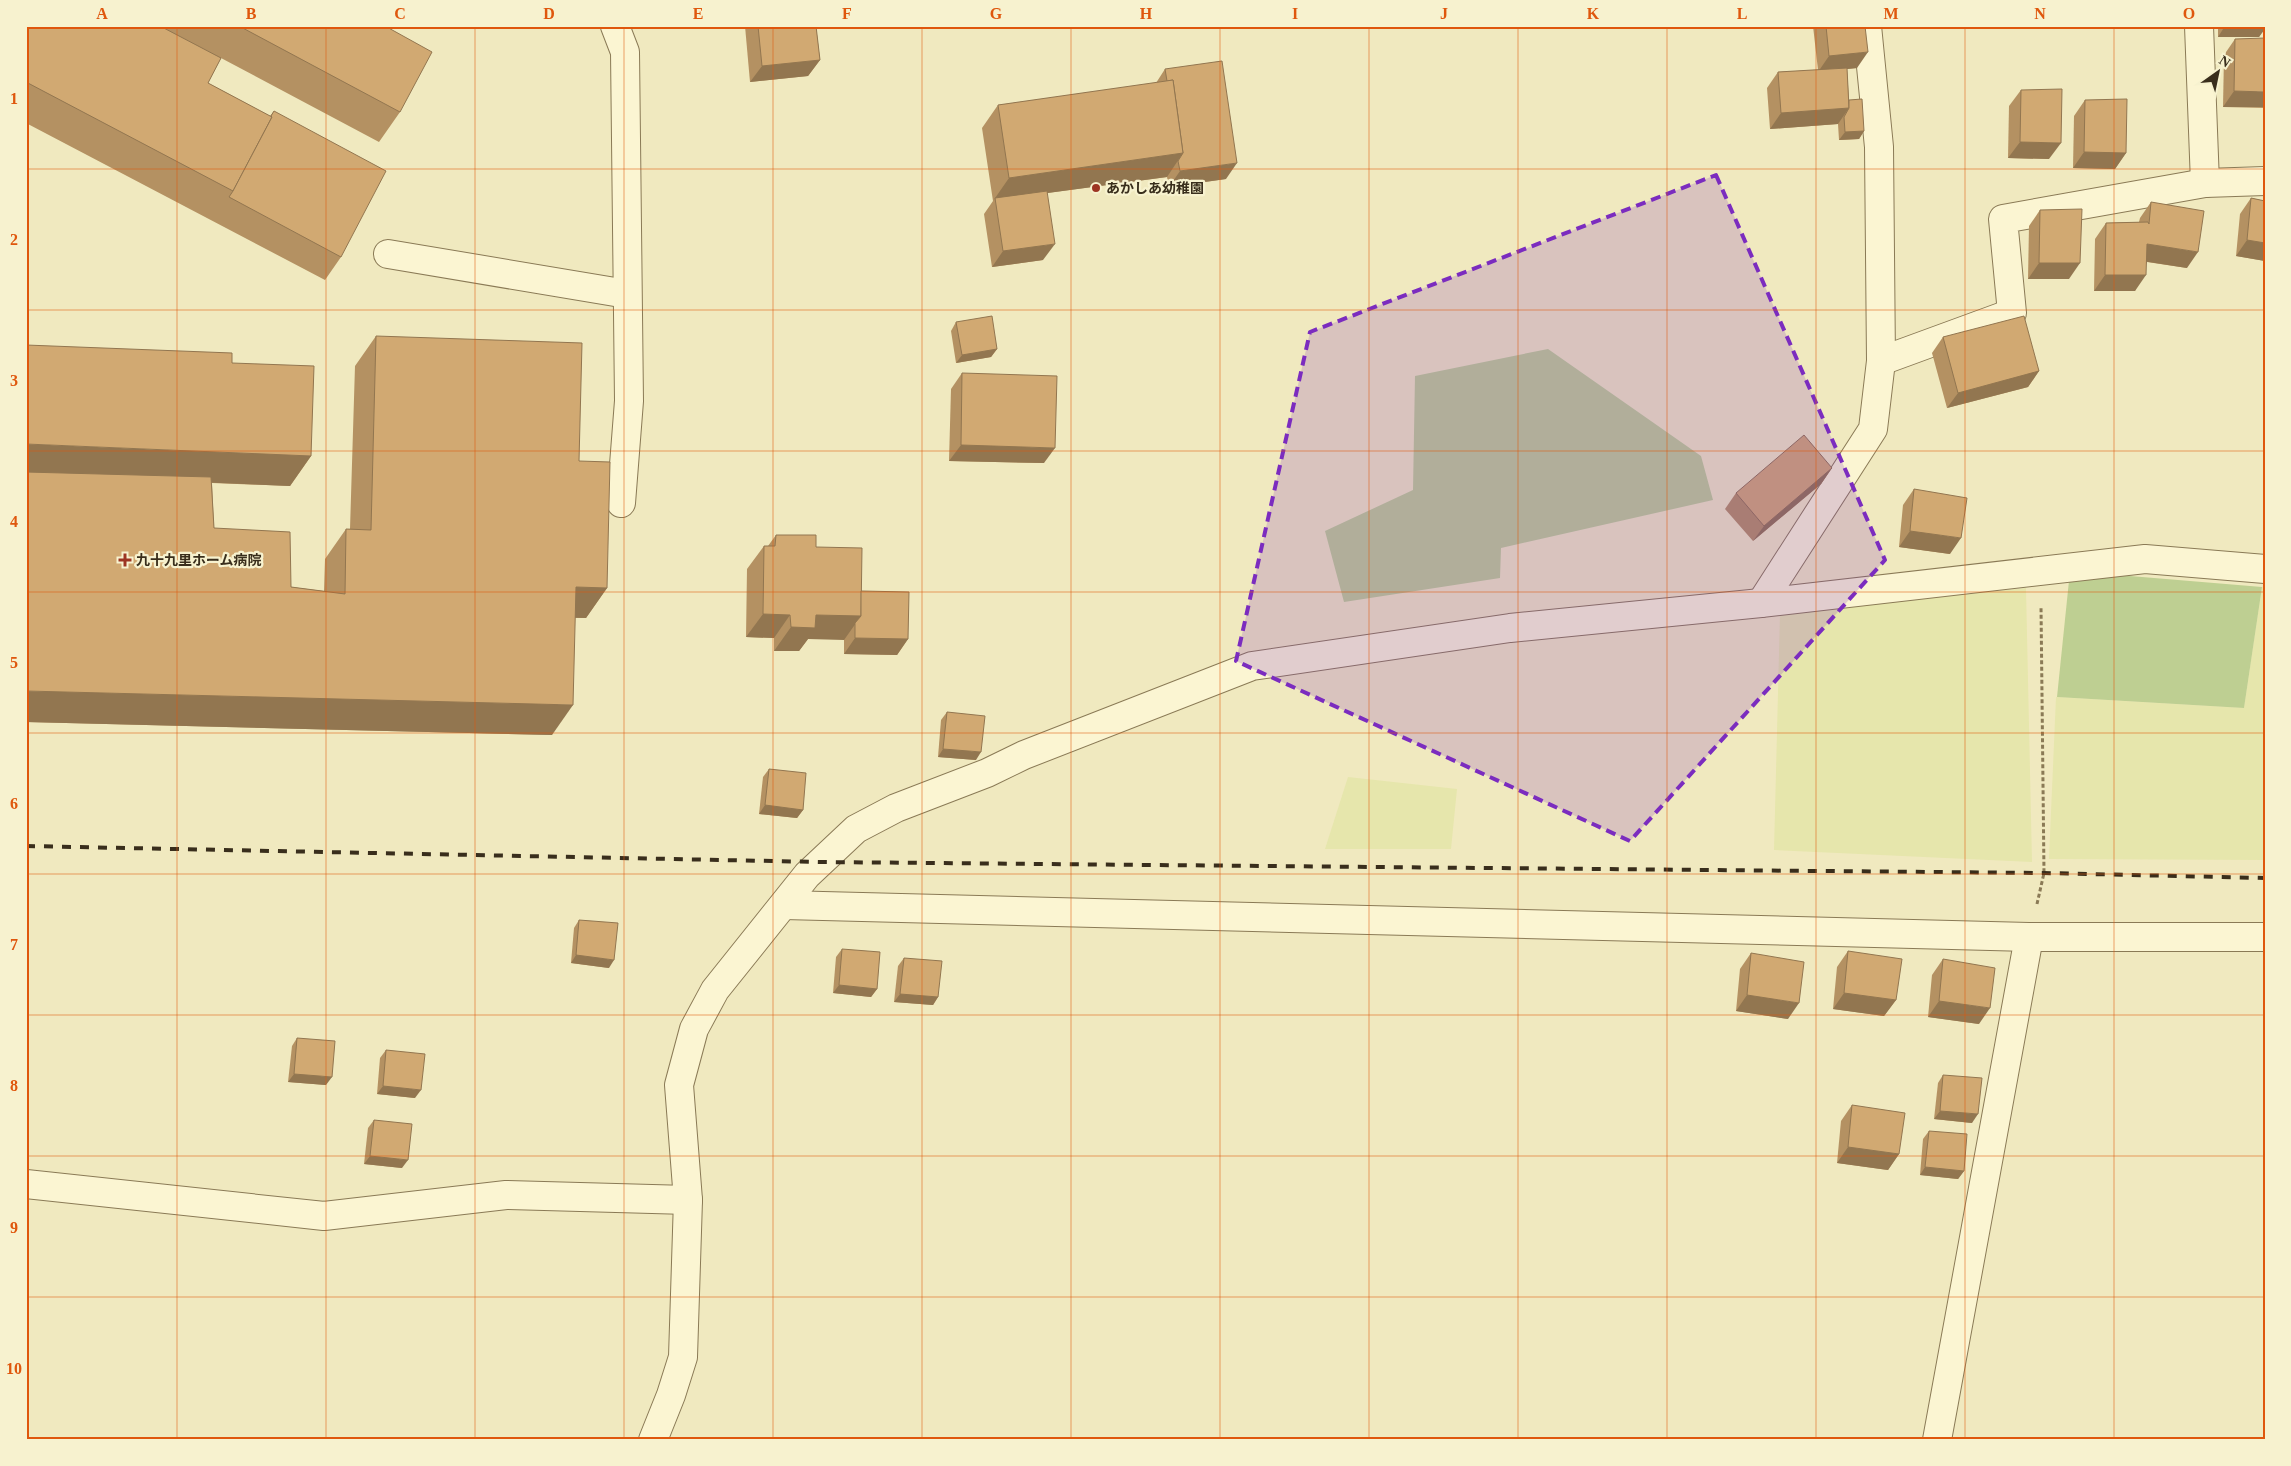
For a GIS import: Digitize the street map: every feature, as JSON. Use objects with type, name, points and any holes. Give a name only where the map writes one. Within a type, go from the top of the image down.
[{"type":"street","points":[[614,26],[625,52],[629,401],[621,503]]},
{"type":"street","points":[[1761,604],[1873,429],[1882,361],[1879,147],[1867,26]]},
{"type":"street","points":[[2199,26],[2205,183]]},
{"type":"street","points":[[1882,361],[2012,313],[2003,219],[2205,183],[2265,181]]},
{"type":"street","points":[[388,254],[627,294]]},
{"type":"street","points":[[653,1440],[671,1395],[683,1357],[688,1200],[679,1085],[694,1029],[715,990],[808,876],[856,829],[896,808],[987,773],[1024,754],[1252,666],[1510,628],[1761,604],[2145,559],[2265,569]]},
{"type":"street","points":[[784,905],[2029,937],[2265,937]]},
{"type":"street","points":[[1937,1440],[2029,937]]},
{"type":"street","points":[[26,1184],[324,1216],[506,1195],[688,1200]]},
{"type":"path","points":[[2029,937],[2044,873],[2041,570]]},
{"type":"highlighted area","points":[[1716,175],[1885,560],[1630,841],[1236,661],[1310,332]]},
{"type":"green space","points":[[1548,349],[1701,456],[1713,500],[1501,548],[1500,578],[1344,602],[1325,531],[1413,490],[1415,376]]},
{"type":"green space","points":[[2070,571],[2262,587],[2244,708],[2057,697]]},
{"type":"green space","points":[[2262,587],[2265,587],[2265,860],[2049,859],[2056,697],[2244,708]]},
{"type":"green space","points":[[2026,588],[2032,862],[1774,850],[1780,613]]},
{"type":"green space","points":[[1348,777],[1457,789],[1451,849],[1325,849]]},
{"type":"building","points":[[26,26],[160,26],[221,58],[208,83],[272,117],[233,191],[26,82]]},
{"type":"building","points":[[239,26],[385,26],[432,52],[400,112]]},
{"type":"building","points":[[758,26],[816,26],[820,60],[762,66]]},
{"type":"building","points":[[1826,26],[1865,26],[1868,52],[1829,56]]},
{"type":"building","points":[[2265,38],[2265,92],[2234,91],[2235,39]]},
{"type":"building","points":[[1222,61],[1237,163],[1180,171],[1178,161],[1183,153],[1173,80],[1167,81],[1165,69]]},
{"type":"building","points":[[1847,68],[1849,108],[1781,113],[1778,72]]},
{"type":"building","points":[[1173,80],[1183,153],[1009,178],[998,105]]},
{"type":"building","points":[[2062,89],[2061,143],[2020,142],[2021,90]]},
{"type":"building","points":[[1862,99],[1864,131],[1845,132],[1844,117],[1849,108],[1849,100]]},
{"type":"building","points":[[2127,99],[2126,153],[2084,152],[2085,100]]},
{"type":"building","points":[[274,111],[386,171],[341,257],[229,197]]},
{"type":"building","points":[[1047,191],[1055,244],[1003,251],[995,198]]},
{"type":"building","points":[[2251,198],[2265,201],[2265,243],[2247,240]]},
{"type":"building","points":[[2151,202],[2204,211],[2198,252],[2147,244],[2146,275],[2105,275],[2106,223],[2148,222],[2149,224]]},
{"type":"building","points":[[2082,209],[2080,263],[2039,263],[2040,210]]},
{"type":"building","points":[[992,316],[997,349],[962,355],[956,322]]},
{"type":"building","points":[[2024,316],[2039,371],[1958,393],[1943,337]]},
{"type":"building","points":[[376,336],[582,343],[579,461],[610,462],[607,588],[576,587],[573,705],[26,691],[26,472],[211,477],[214,528],[290,532],[291,587],[345,594],[346,529],[371,530]]},
{"type":"building","points":[[26,345],[232,353],[232,363],[314,366],[311,456],[26,444]]},
{"type":"building","points":[[962,373],[1057,376],[1055,448],[961,445]]},
{"type":"building","points":[[1804,435],[1832,468],[1764,526],[1736,493]]},
{"type":"building","points":[[1914,489],[1967,498],[1961,538],[1910,531]]},
{"type":"building","points":[[776,535],[816,535],[816,547],[862,548],[861,616],[816,615],[815,628],[791,627],[790,615],[763,614],[764,546],[775,546]]},
{"type":"building","points":[[861,591],[909,592],[908,639],[855,638],[855,623],[861,616]]},
{"type":"building","points":[[947,712],[985,716],[981,752],[943,749]]},
{"type":"building","points":[[769,769],[806,773],[803,810],[765,805]]},
{"type":"building","points":[[579,920],[618,923],[614,960],[576,955]]},
{"type":"building","points":[[842,949],[880,952],[877,989],[839,985]]},
{"type":"building","points":[[1848,951],[1902,959],[1896,1000],[1844,993]]},
{"type":"building","points":[[1751,953],[1804,962],[1799,1003],[1747,995]]},
{"type":"building","points":[[904,958],[942,961],[938,997],[900,994]]},
{"type":"building","points":[[1943,959],[1995,968],[1990,1008],[1939,1001]]},
{"type":"building","points":[[297,1038],[335,1041],[332,1077],[294,1074]]},
{"type":"building","points":[[386,1050],[425,1054],[421,1090],[383,1086]]},
{"type":"building","points":[[1943,1075],[1982,1078],[1978,1114],[1940,1111]]},
{"type":"building","points":[[1852,1105],[1905,1113],[1899,1154],[1848,1147]]},
{"type":"building","points":[[374,1120],[412,1124],[408,1160],[370,1156]]},
{"type":"building","points":[[1929,1131],[1967,1134],[1964,1171],[1925,1167]]},
{"type":"railway","points":[[26,846],[821,862],[2044,873],[2265,878]]},
{"type":"place","name":"あかしあ幼稚園","points":[[1096,188]]},
{"type":"place","name":"九十九里ホーム病院","points":[[125,560]]}]
